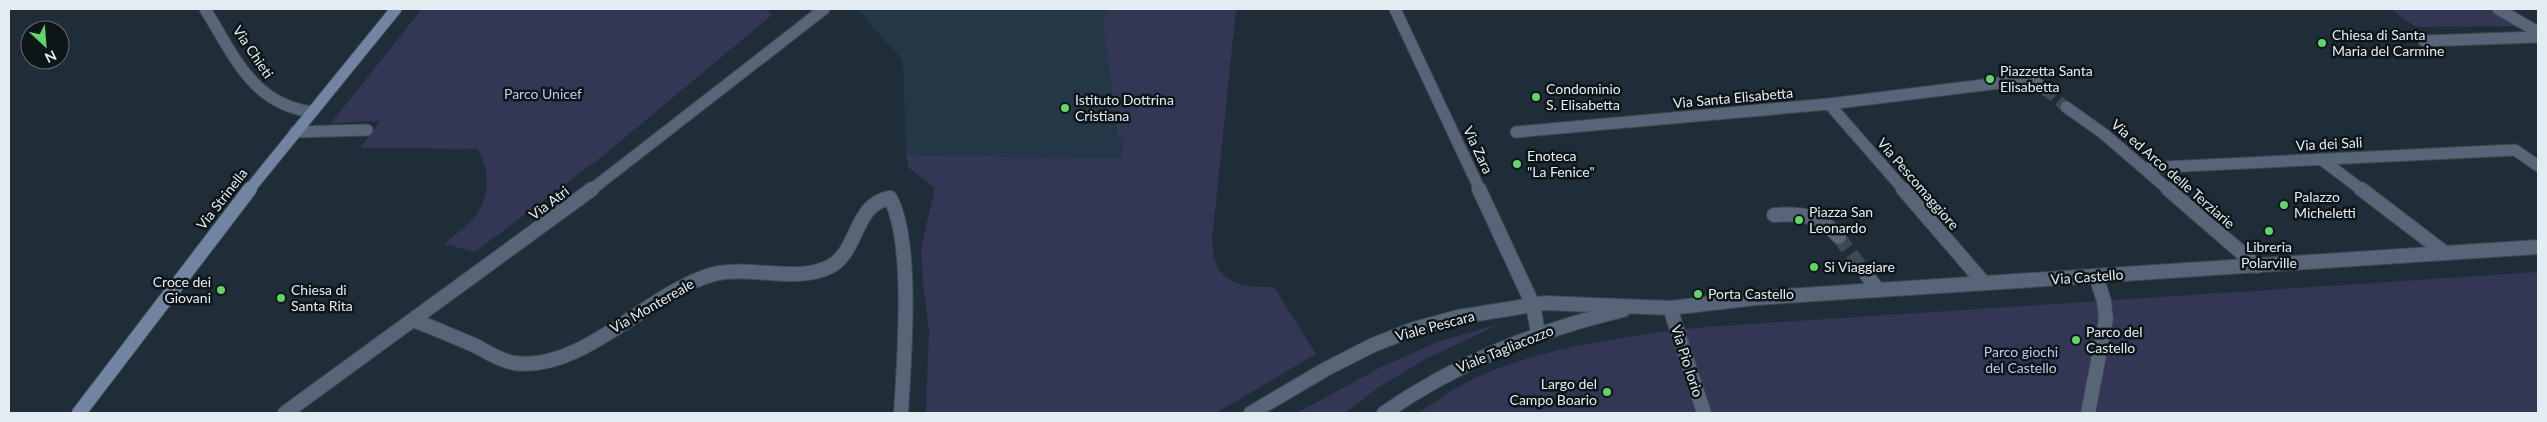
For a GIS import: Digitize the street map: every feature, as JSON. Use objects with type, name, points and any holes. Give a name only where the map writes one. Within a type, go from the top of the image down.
[{"type":"main road","name":"Via Strinella","points":[[78,413],[209,240],[396,9]]},
{"type":"street","name":"Via Chieti","points":[[205,9],[257,87],[269,99],[288,110],[311,112]]},
{"type":"street","points":[[808,9],[822,10]]},
{"type":"street","name":"Via Zara","points":[[1395,9],[1533,305],[1537,318],[1538,333]]},
{"type":"street","points":[[2499,9],[2538,34]]},
{"type":"street","name":"Via Atri","points":[[285,413],[568,208],[822,10]]},
{"type":"street","points":[[2424,41],[2538,34]]},
{"type":"street","name":"Via Santa Elisabetta","points":[[1516,132],[1829,104],[2032,79],[2046,90]]},
{"type":"street","name":"Via Pescomaggiore","points":[[1829,104],[1984,284]]},
{"type":"street","name":"Via ed Arco delle Terziarie","points":[[2066,107],[2104,134],[2257,266]]},
{"type":"street","points":[[295,132],[367,130]]},
{"type":"street","name":"Via dei Sali","points":[[2144,168],[2515,150],[2538,166]]},
{"type":"street","points":[[2321,159],[2445,253]]},
{"type":"street","name":"Via Montereale","points":[[414,320],[516,364],[548,361],[580,347],[675,290],[708,276],[733,270],[813,272],[826,268],[836,263],[844,254],[871,204],[880,199],[890,198],[894,201],[899,214],[904,276],[902,413]]},
{"type":"street","points":[[1774,215],[1803,214],[1816,216],[1830,226],[1839,237]]},
{"type":"street","name":"Via Castello","points":[[1636,308],[1702,307],[1756,298],[2538,247]]},
{"type":"street","points":[[1866,274],[1878,290]]},
{"type":"street","points":[[2088,413],[2106,318],[2104,301],[2096,276]]},
{"type":"street","name":"Viale Pescara","points":[[1251,413],[1326,369],[1372,346],[1406,332],[1454,318],[1533,305],[1569,302],[1636,308]]},
{"type":"street","name":"Viale Tagliacozzo","points":[[1384,413],[1452,370],[1538,333],[1584,319],[1636,308]]},
{"type":"street","name":"Via Pio Iorio","points":[[1670,308],[1704,413]]},
{"type":"shaded area","name":"Istituto Dottrina Cristiana","points":[[859,9],[1236,9],[1220,159],[906,155],[903,60],[871,26]]},
{"type":"green space","name":"Parco Unicef","points":[[422,9],[764,9],[772,15],[604,155],[475,252],[444,244],[473,219],[484,199],[487,174],[482,157],[477,149],[360,148],[380,121],[331,123]]},
{"type":"green space","points":[[1111,9],[1236,9],[1212,240],[1213,254],[1222,274],[1230,280],[1249,286],[1274,287],[1316,354],[1216,413],[926,413],[929,330],[921,248],[935,188],[909,168],[906,155],[1121,158],[1124,139],[1118,139],[1103,22]]},
{"type":"green space","points":[[2390,9],[2488,9],[2519,26],[2416,27]]},
{"type":"green space","name":"Parco del Castello","points":[[2538,272],[2538,413],[1418,413],[1467,382],[1522,360],[1583,345],[1677,330]]},
{"type":"green space","points":[[1500,324],[1424,360],[1376,389],[1346,413],[1297,413],[1381,367],[1437,342]]},
{"type":"tunnel","points":[[2046,90],[2066,107]]},
{"type":"tunnel","points":[[1839,237],[1866,274]]},
{"type":"place","name":"Chiesa di Santa Maria del Carmine","points":[[2322,43]]},
{"type":"place","name":"Piazzetta Santa Elisabetta","points":[[1990,79]]},
{"type":"place","name":"Condominio S. Elisabetta","points":[[1536,97]]},
{"type":"place","name":"Istituto Dottrina Cristiana","points":[[1065,108]]},
{"type":"place","name":"Enoteca \"La Fenice\"","points":[[1517,164]]},
{"type":"place","name":"Palazzo Micheletti","points":[[2284,205]]},
{"type":"place","name":"Piazza San Leonardo","points":[[1799,220]]},
{"type":"place","name":"Libreria Polarville","points":[[2269,231]]},
{"type":"place","name":"Si Viaggiare","points":[[1814,267]]},
{"type":"place","name":"Croce dei Giovani","points":[[221,290]]},
{"type":"place","name":"Porta Castello","points":[[1698,294]]},
{"type":"place","name":"Chiesa di Santa Rita","points":[[281,298]]},
{"type":"place","name":"Parco del Castello","points":[[2076,340]]},
{"type":"place","name":"Largo del Campo Boario","points":[[1607,392]]},
{"type":"park label","name":"Parco giochi del Castello","points":[[2021,360]]}]
